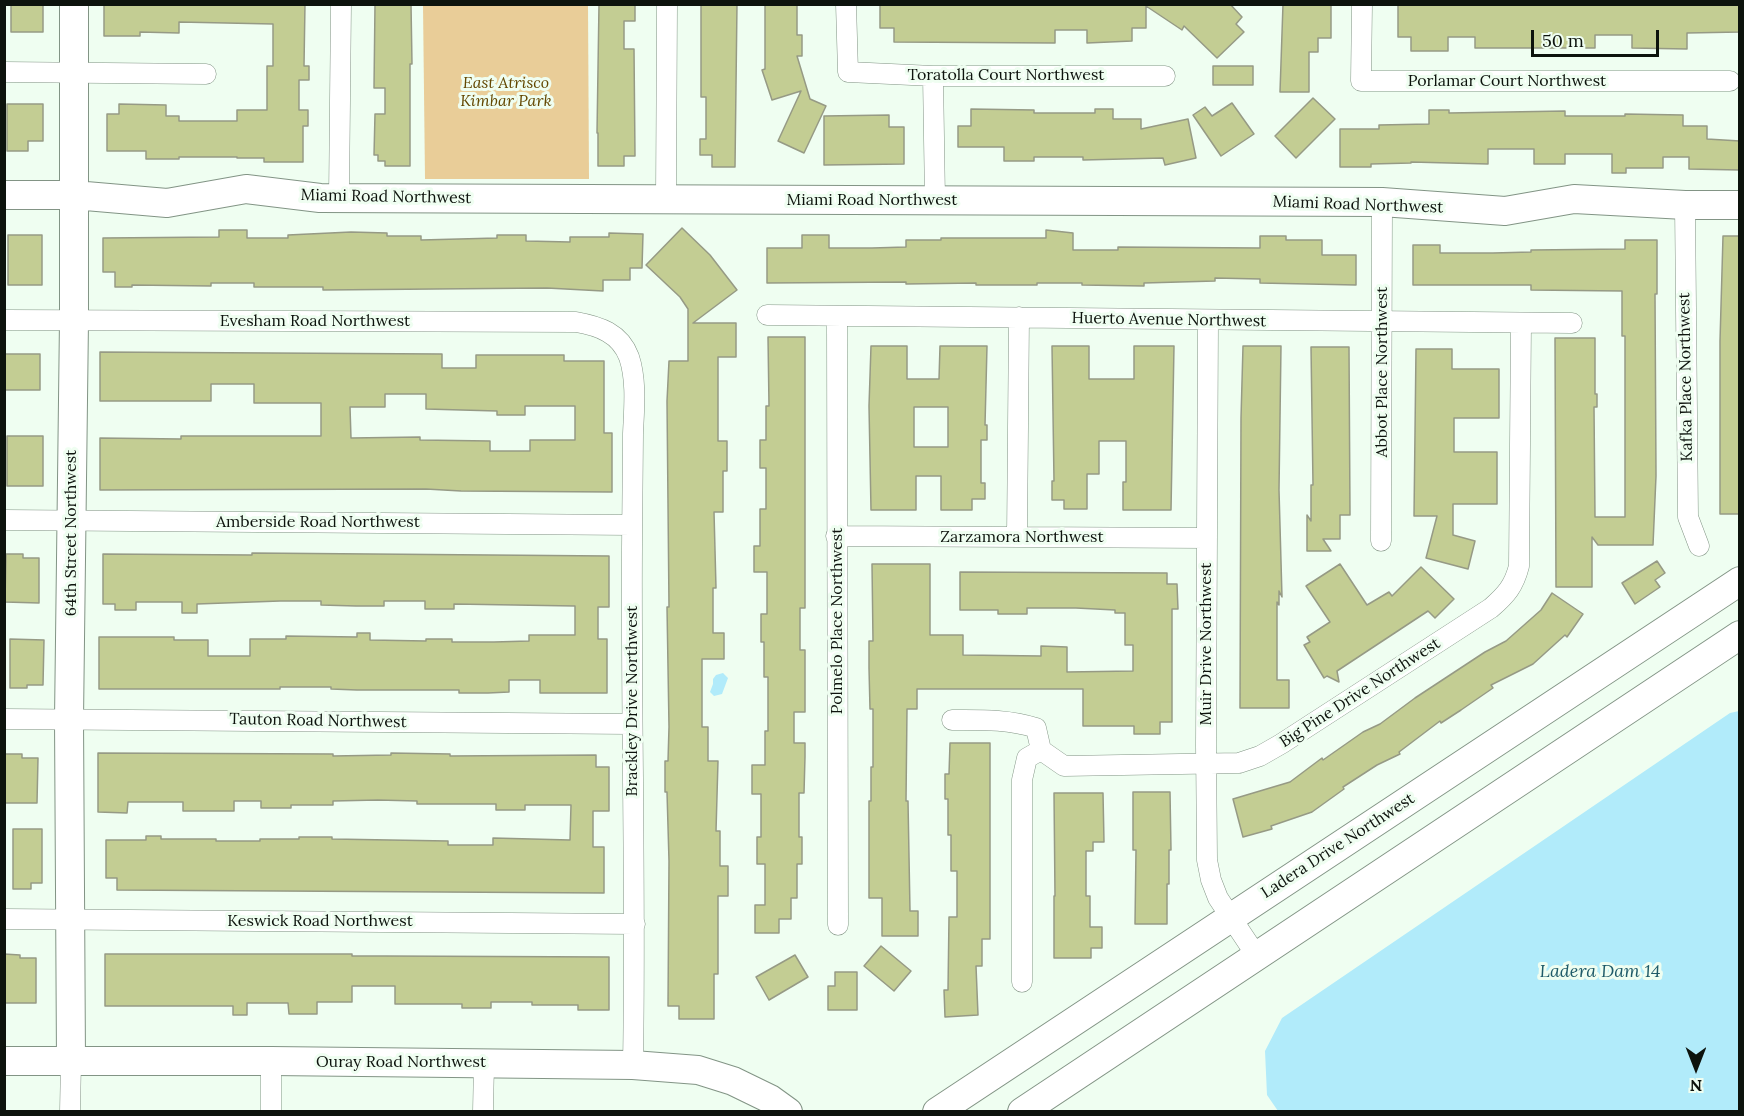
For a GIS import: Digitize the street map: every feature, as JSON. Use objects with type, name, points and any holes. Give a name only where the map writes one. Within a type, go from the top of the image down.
[{"type":"street","name":"64th Street Northwest","points":[[71,1061],[69,719],[74,320],[74,4]]},
{"type":"street","points":[[339,197],[341,4]]},
{"type":"street","points":[[666,199],[668,4]]},
{"type":"street","name":"Toratolla Court Northwest","points":[[846,4],[848,72],[933,76],[1165,76]]},
{"type":"street","name":"Porlamar Court Northwest","points":[[1362,4],[1361,81],[1730,81]]},
{"type":"street","points":[[4,72],[206,74]]},
{"type":"street","points":[[933,76],[935,200]]},
{"type":"street","name":"Miami Road Northwest","points":[[4,195],[74,195],[167,203],[246,189],[320,198],[1382,202],[1505,211],[1574,199],[1685,205],[1740,205]]},
{"type":"street","name":"Abbot Place Northwest","points":[[1381,542],[1382,202]]},
{"type":"street","name":"Kafka Place Northwest","points":[[1685,205],[1688,517],[1699,546]]},
{"type":"street","name":"Huerto Avenue Northwest","points":[[767,315],[1572,323]]},
{"type":"street","name":"Polmelo Place Northwest","points":[[837,316],[838,925]]},
{"type":"street","points":[[1017,537],[1019,317]]},
{"type":"street","name":"Evesham Road Northwest","points":[[4,320],[576,322],[604,329],[620,340]]},
{"type":"street","name":"Muir Drive Northwest","points":[[1209,321],[1207,860],[1218,898],[1256,955]]},
{"type":"street","name":"Big Pine Drive Northwest","points":[[1041,750],[1064,766],[1206,765],[1239,763],[1260,756],[1491,608],[1508,593],[1515,581],[1521,547],[1521,323]]},
{"type":"street","name":"Brackley Drive Northwest","points":[[620,340],[628,357],[634,394],[631,724],[635,924],[633,1065]]},
{"type":"street","name":"Amberside Road Northwest","points":[[4,520],[632,525]]},
{"type":"street","name":"Zarzamora Northwest","points":[[836,536],[1207,538]]},
{"type":"street","name":"Ladera Drive Northwest","points":[[938,1112],[1740,582]]},
{"type":"street","points":[[1022,1112],[1740,636]]},
{"type":"street","name":"Tauton Road Northwest","points":[[4,719],[631,724]]},
{"type":"street","points":[[952,720],[997,720],[1018,722],[1036,728],[1041,750],[1027,758],[1022,780],[1022,982]]},
{"type":"street","name":"Keswick Road Northwest","points":[[4,919],[635,924]]},
{"type":"street","name":"Ouray Road Northwest","points":[[4,1061],[633,1065],[698,1070],[733,1081],[770,1099],[788,1112]]},
{"type":"street","points":[[70,1112],[71,1061]]},
{"type":"street","points":[[271,1061],[271,1112]]},
{"type":"street","points":[[483,1112],[484,1063]]},
{"type":"green space","name":"East Atrisco Kimbar Park","points":[[423,5],[588,5],[589,179],[425,179]]},
{"type":"water","points":[[723,673],[728,678],[722,694],[714,696],[710,692],[713,679],[716,675]]},
{"type":"water","name":"Ladera Dam 14","points":[[1739,711],[1739,1111],[1278,1111],[1267,1095],[1265,1051],[1282,1018],[1730,713]]},
{"type":"building","points":[[11,4],[43,4],[43,32],[11,32]]},
{"type":"building","points":[[104,4],[305,4],[304,66],[309,66],[309,80],[299,80],[299,110],[308,110],[308,126],[303,126],[303,162],[264,162],[264,158],[237,157],[146,159],[146,151],[107,151],[107,114],[119,114],[119,104],[166,105],[166,116],[179,116],[179,121],[237,121],[237,110],[267,110],[267,66],[273,66],[273,24],[179,22],[179,33],[140,32],[140,36],[104,36]]},
{"type":"building","points":[[375,4],[411,4],[410,166],[385,166],[385,161],[378,161],[378,155],[374,155],[375,114],[385,114],[385,88],[374,88]]},
{"type":"building","points":[[599,4],[635,4],[635,21],[624,21],[624,49],[634,49],[635,156],[624,156],[624,166],[598,166]]},
{"type":"building","points":[[701,4],[737,4],[735,167],[712,167],[712,155],[700,155],[700,139],[706,139],[706,97],[701,97]]},
{"type":"building","points":[[765,4],[797,4],[797,35],[802,35],[802,56],[797,56],[810,99],[826,106],[804,153],[778,141],[801,91],[772,100],[762,70],[765,69]]},
{"type":"building","points":[[880,4],[1230,4],[1242,17],[1236,24],[1244,32],[1217,58],[1184,26],[1182,30],[1146,6],[1146,28],[1132,28],[1132,41],[1087,43],[1087,30],[1055,30],[1055,43],[894,42],[894,28],[880,28]]},
{"type":"building","points":[[1283,4],[1331,4],[1331,38],[1318,38],[1318,52],[1309,52],[1309,92],[1280,92]]},
{"type":"building","points":[[1398,4],[1740,4],[1740,32],[1687,33],[1687,49],[1632,48],[1632,35],[1595,35],[1595,48],[1475,48],[1475,37],[1448,37],[1448,51],[1411,51],[1411,37],[1398,37]]},
{"type":"building","points":[[1213,66],[1253,66],[1253,85],[1213,85]]},
{"type":"building","points":[[1313,98],[1335,119],[1296,158],[1275,136]]},
{"type":"building","points":[[1232,103],[1254,134],[1221,156],[1193,115],[1205,107],[1212,116]]},
{"type":"building","points":[[7,104],[43,104],[43,141],[28,141],[28,151],[7,151]]},
{"type":"building","points":[[971,109],[1034,110],[1034,113],[1095,113],[1095,109],[1113,109],[1113,119],[1141,119],[1141,129],[1188,119],[1196,158],[1165,165],[1163,158],[1083,160],[1083,157],[1034,157],[1034,161],[1004,161],[1004,147],[958,147],[958,126],[971,126]]},
{"type":"building","points":[[1429,110],[1449,110],[1449,113],[1565,111],[1565,116],[1683,115],[1683,126],[1707,126],[1707,139],[1740,141],[1740,170],[1689,169],[1689,157],[1663,157],[1663,168],[1626,168],[1626,173],[1612,173],[1612,154],[1565,154],[1565,164],[1534,164],[1534,149],[1488,149],[1488,164],[1411,162],[1371,164],[1371,167],[1340,167],[1340,129],[1379,129],[1379,125],[1429,124]]},
{"type":"building","points":[[889,115],[889,127],[904,127],[904,164],[824,165],[824,116]]},
{"type":"building","points":[[682,228],[710,255],[737,290],[693,323],[736,323],[736,357],[718,357],[718,441],[727,441],[727,471],[723,471],[723,512],[714,512],[716,588],[713,588],[713,633],[724,633],[724,659],[702,659],[702,727],[708,727],[708,761],[718,761],[716,831],[720,831],[720,866],[728,866],[728,896],[718,896],[718,974],[714,974],[714,1019],[679,1019],[679,1006],[668,1006],[669,861],[667,792],[665,792],[665,761],[668,761],[669,727],[667,401],[669,361],[688,361],[688,309],[680,297],[646,265]]},
{"type":"building","points":[[219,230],[247,230],[247,238],[288,238],[288,235],[351,232],[387,233],[387,236],[421,236],[421,240],[526,235],[526,241],[570,242],[570,237],[609,237],[609,233],[643,234],[642,268],[630,268],[630,280],[603,280],[603,291],[547,288],[323,290],[323,287],[254,287],[254,283],[115,287],[115,272],[103,272],[103,238],[219,237]]},
{"type":"building","points":[[1046,230],[1073,233],[1073,250],[1118,250],[1118,247],[1260,248],[1260,236],[1286,236],[1286,240],[1322,240],[1322,255],[1356,255],[1356,285],[1260,283],[1260,279],[1215,278],[1215,281],[1144,283],[1144,286],[1082,285],[1082,283],[976,285],[976,283],[906,284],[906,282],[767,283],[767,248],[802,248],[802,235],[829,235],[829,248],[872,248],[906,247],[906,240],[1046,238]]},
{"type":"building","points":[[8,235],[42,235],[42,285],[8,285]]},
{"type":"building","points":[[1723,236],[1740,236],[1740,514],[1720,514],[1720,341]]},
{"type":"building","points":[[1625,240],[1657,240],[1656,476],[1653,545],[1598,545],[1592,537],[1592,587],[1556,587],[1555,338],[1595,338],[1597,407],[1594,407],[1595,517],[1625,517],[1625,336],[1622,336],[1622,291],[1531,290],[1531,285],[1413,285],[1413,245],[1440,245],[1440,253],[1493,253],[1531,252],[1531,250],[1625,249]]},
{"type":"building","points":[[768,337],[805,337],[805,608],[800,608],[800,650],[805,650],[805,712],[794,712],[794,743],[805,743],[805,757],[804,793],[799,793],[799,837],[802,837],[802,864],[797,864],[797,898],[791,898],[791,919],[779,919],[779,933],[755,933],[755,905],[765,905],[765,864],[757,864],[757,837],[761,837],[761,794],[752,794],[752,765],[765,765],[765,731],[768,731],[768,677],[764,677],[764,642],[761,642],[761,614],[767,614],[767,572],[754,572],[754,546],[760,546],[760,509],[766,509],[766,468],[760,468],[760,440],[766,440],[766,406],[769,406]]},
{"type":"building","points":[[871,346],[907,346],[907,379],[939,379],[940,346],[987,346],[985,425],[987,425],[987,440],[981,440],[981,483],[985,483],[985,499],[972,499],[972,510],[941,510],[941,476],[916,476],[916,510],[871,510],[869,406]],"holes":[[[914,407],[948,407],[948,447],[914,447]]]},
{"type":"building","points":[[1052,346],[1089,346],[1089,379],[1134,379],[1134,346],[1174,346],[1171,510],[1123,510],[1126,441],[1099,441],[1099,474],[1087,474],[1087,509],[1064,509],[1064,500],[1052,500],[1052,481],[1054,481]]},
{"type":"building","points":[[1243,346],[1281,346],[1279,490],[1282,597],[1279,591],[1277,680],[1289,680],[1289,708],[1240,708]]},
{"type":"building","points":[[1311,347],[1349,347],[1350,515],[1340,515],[1340,539],[1323,539],[1331,551],[1307,551],[1307,515],[1311,521],[1311,485],[1313,485]]},
{"type":"building","points":[[1416,349],[1452,349],[1452,369],[1499,369],[1499,418],[1454,418],[1454,452],[1497,452],[1497,504],[1453,504],[1453,535],[1475,541],[1468,569],[1426,558],[1437,516],[1414,516]]},
{"type":"building","points":[[100,352],[442,354],[442,368],[476,368],[476,355],[564,355],[564,361],[604,361],[604,433],[612,433],[612,492],[426,489],[100,490],[100,438],[321,436],[321,403],[254,403],[254,384],[211,384],[211,401],[100,401]],"holes":[[[385,394],[426,394],[426,409],[497,411],[497,415],[525,415],[525,406],[575,406],[575,440],[530,440],[530,451],[490,451],[490,441],[420,440],[420,437],[351,438],[350,407],[385,407]]]},
{"type":"building","points":[[5,354],[40,354],[40,390],[5,390]]},
{"type":"building","points":[[7,436],[43,436],[43,486],[7,486]]},
{"type":"building","points":[[252,553],[609,556],[609,607],[598,607],[598,639],[607,639],[607,693],[540,693],[540,680],[509,680],[509,692],[488,693],[459,693],[459,690],[357,690],[331,689],[331,687],[99,689],[99,637],[174,637],[174,640],[208,640],[208,656],[250,656],[250,639],[286,639],[286,636],[357,637],[357,633],[370,633],[370,640],[452,639],[452,642],[494,642],[529,641],[529,635],[575,635],[575,606],[454,604],[454,609],[425,609],[425,601],[384,601],[384,606],[356,606],[321,605],[321,601],[280,601],[197,604],[197,613],[182,613],[182,602],[136,602],[136,610],[115,610],[115,604],[103,604],[103,554],[252,555]]},
{"type":"building","points":[[6,554],[23,554],[23,558],[39,558],[39,603],[5,602]]},
{"type":"building","points":[[1657,561],[1665,573],[1655,580],[1660,587],[1635,604],[1622,583]]},
{"type":"building","points":[[872,564],[930,564],[930,635],[963,635],[963,655],[1041,656],[1041,646],[1067,647],[1067,672],[1133,671],[1133,645],[1125,645],[1125,613],[1115,613],[1115,610],[1076,608],[1027,608],[1027,614],[998,614],[998,610],[960,610],[960,572],[1167,573],[1167,584],[1177,584],[1178,609],[1172,609],[1172,722],[1160,722],[1160,734],[1134,734],[1134,726],[1083,726],[1083,689],[917,689],[917,709],[907,709],[906,801],[908,801],[910,911],[918,911],[918,936],[882,936],[882,898],[869,898],[869,801],[871,801],[871,767],[873,767],[873,709],[870,709],[869,668],[869,641],[873,641]]},
{"type":"building","points":[[1340,564],[1367,605],[1389,592],[1392,596],[1421,567],[1454,599],[1435,618],[1428,611],[1337,671],[1339,682],[1327,676],[1324,678],[1304,645],[1310,642],[1307,637],[1330,622],[1306,586]]},
{"type":"building","points":[[1552,593],[1583,614],[1567,637],[1565,635],[1533,664],[1491,685],[1493,688],[1441,723],[1440,721],[1399,752],[1400,754],[1377,765],[1343,787],[1344,789],[1312,812],[1271,826],[1272,829],[1243,837],[1233,799],[1290,782],[1322,758],[1323,760],[1363,732],[1380,724],[1415,698],[1485,652],[1506,641],[1541,610]]},
{"type":"building","points":[[10,639],[44,640],[43,685],[10,688]]},
{"type":"building","points":[[950,743],[990,743],[990,939],[982,939],[982,966],[976,966],[978,1015],[945,1017],[944,990],[948,990],[949,917],[957,917],[957,871],[951,871],[948,799],[945,799],[945,774],[949,774]]},
{"type":"building","points":[[98,753],[333,754],[333,756],[391,755],[391,753],[450,754],[450,756],[596,755],[596,767],[609,767],[609,811],[593,811],[593,847],[604,847],[604,893],[117,890],[117,878],[106,878],[106,840],[146,840],[146,836],[161,836],[161,839],[216,839],[216,841],[332,837],[332,839],[448,841],[448,845],[493,845],[493,838],[570,840],[571,805],[525,805],[525,810],[496,810],[496,804],[417,804],[417,801],[378,800],[333,801],[333,805],[261,808],[261,801],[234,801],[234,811],[183,811],[183,802],[128,802],[127,813],[98,812]]},
{"type":"building","points":[[4,754],[22,754],[22,758],[38,758],[37,803],[4,803]]},
{"type":"building","points":[[1133,792],[1170,792],[1171,850],[1169,850],[1169,884],[1167,884],[1167,924],[1135,924],[1136,850],[1133,850]]},
{"type":"building","points":[[1054,793],[1103,793],[1104,842],[1093,842],[1093,851],[1086,851],[1086,896],[1090,896],[1090,927],[1102,927],[1102,948],[1091,948],[1091,958],[1054,958]]},
{"type":"building","points":[[13,829],[42,829],[42,883],[31,883],[31,889],[13,889]]},
{"type":"building","points":[[881,946],[911,971],[894,991],[864,966]]},
{"type":"building","points":[[4,954],[20,955],[20,958],[36,958],[36,1003],[4,1003]]},
{"type":"building","points":[[105,954],[609,957],[609,1010],[578,1010],[578,1005],[532,1005],[532,1002],[491,1002],[491,1008],[462,1008],[462,1004],[395,1004],[395,986],[352,986],[352,1002],[317,1002],[317,1014],[289,1014],[288,1003],[247,1003],[247,1015],[233,1015],[233,1006],[105,1006]]},
{"type":"building","points":[[795,955],[808,977],[769,1000],[756,977]]},
{"type":"building","points":[[835,972],[857,972],[857,1010],[828,1010],[828,986],[835,986]]}]
